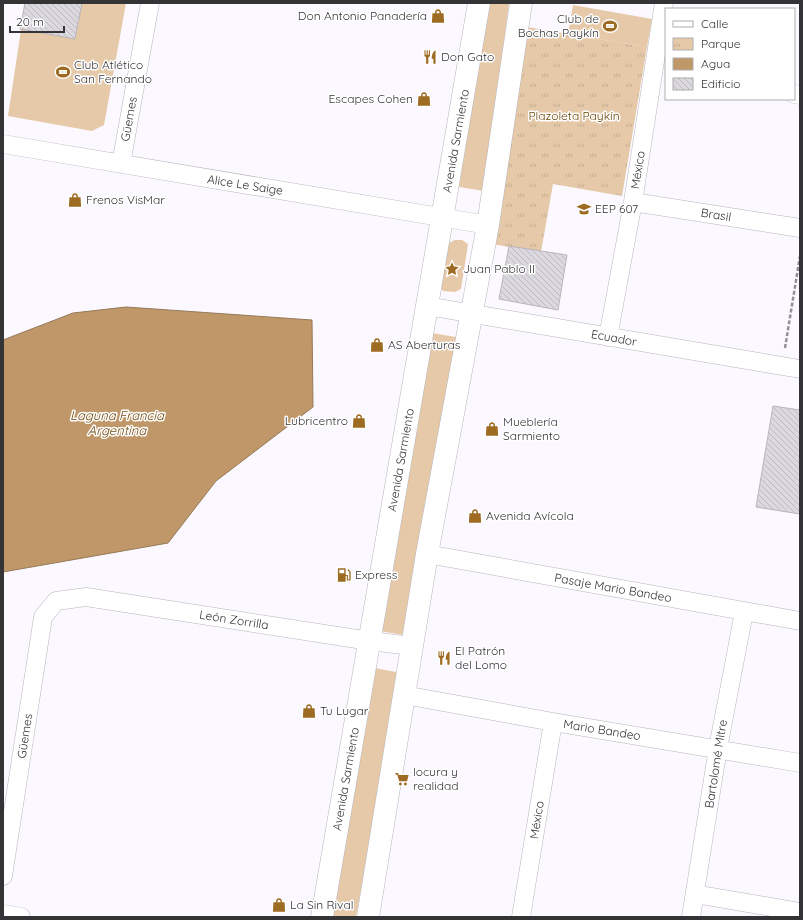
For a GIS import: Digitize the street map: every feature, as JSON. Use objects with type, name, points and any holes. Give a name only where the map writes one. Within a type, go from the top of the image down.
[{"type":"main road","name":"Avenida Sarmiento","points":[[322,917],[479,3]]},
{"type":"main road","points":[[368,917],[427,554],[488,225],[521,3]]},
{"type":"street","name":"Güemes","points":[[121,164],[150,3]]},
{"type":"street","name":"México","points":[[608,337],[633,202],[660,71],[664,3]]},
{"type":"street","name":"Alice Le Saige","points":[[3,144],[488,225]]},
{"type":"street","name":"Brasil","points":[[633,202],[800,228]]},
{"type":"street","name":"Ecuador","points":[[427,306],[800,369]]},
{"type":"street","name":"Pasaje Mario Bandeo","points":[[427,554],[800,621]]},
{"type":"street","name":"León Zorrilla","points":[[56,601],[86,597],[370,641],[412,646]]},
{"type":"street","name":"Güemes","points":[[3,876],[43,617],[56,601]]},
{"type":"street","name":"Bartolomé Mitre","points":[[691,917],[718,748],[744,612]]},
{"type":"street","name":"Mario Bandeo","points":[[404,695],[553,722],[718,748],[800,763]]},
{"type":"street","name":"México","points":[[521,917],[553,722]]},
{"type":"street","points":[[695,894],[800,912]]},
{"type":"street","points":[[3,914],[20,917]]},
{"type":"path","points":[[782,366],[800,256]]},
{"type":"green space","name":"Club Atlético San Fernando","points":[[25,3],[126,3],[104,125],[92,131],[8,116]]},
{"type":"green space","points":[[488,3],[509,3],[484,191],[459,187]]},
{"type":"green space","name":"Club de Bochas Paykín","points":[[573,5],[652,19],[647,47],[568,34]]},
{"type":"green space","name":"Plazoleta Paykín","points":[[527,27],[647,47],[622,196],[553,184],[541,252],[491,244]]},
{"type":"green space","points":[[455,240],[462,240],[468,244],[461,289],[455,292],[443,291],[440,287],[449,243]]},
{"type":"green space","points":[[432,333],[456,337],[403,635],[380,631]]},
{"type":"green space","points":[[375,668],[401,673],[356,917],[329,917]]},
{"type":"water","name":"Laguna Francia Argentina","points":[[126,307],[312,320],[313,407],[216,481],[168,543],[3,572],[3,340],[73,313]]},
{"type":"building","points":[[25,3],[82,3],[75,39],[20,29]]},
{"type":"building","points":[[509,246],[567,255],[558,310],[499,299]]},
{"type":"building","points":[[773,406],[800,410],[800,514],[756,507]]},
{"type":"place","name":"Don Antonio Panadería","points":[[438,16]]},
{"type":"place","name":"Club de Bochas Paykín","points":[[610,26]]},
{"type":"place","name":"Don Gato","points":[[430,57]]},
{"type":"place","name":"Club Atlético San Fernando","points":[[63,72]]},
{"type":"place","name":"Escapes Cohen","points":[[424,99]]},
{"type":"place","name":"Frenos VisMar","points":[[75,200]]},
{"type":"place","name":"EEP 607","points":[[584,209]]},
{"type":"place","name":"Juan Pablo II","points":[[452,269]]},
{"type":"place","name":"AS Aberturas","points":[[377,345]]},
{"type":"place","name":"Lubricentro","points":[[359,421]]},
{"type":"place","name":"Mueblería Sarmiento","points":[[492,429]]},
{"type":"place","name":"Avenida Avícola","points":[[475,516]]},
{"type":"place","name":"Express","points":[[344,575]]},
{"type":"place","name":"El Patrón del Lomo","points":[[444,658]]},
{"type":"place","name":"Tu Lugar","points":[[309,711]]},
{"type":"place","name":"locura y realidad","points":[[402,779]]},
{"type":"place","name":"La Sin Rival","points":[[279,905]]}]
